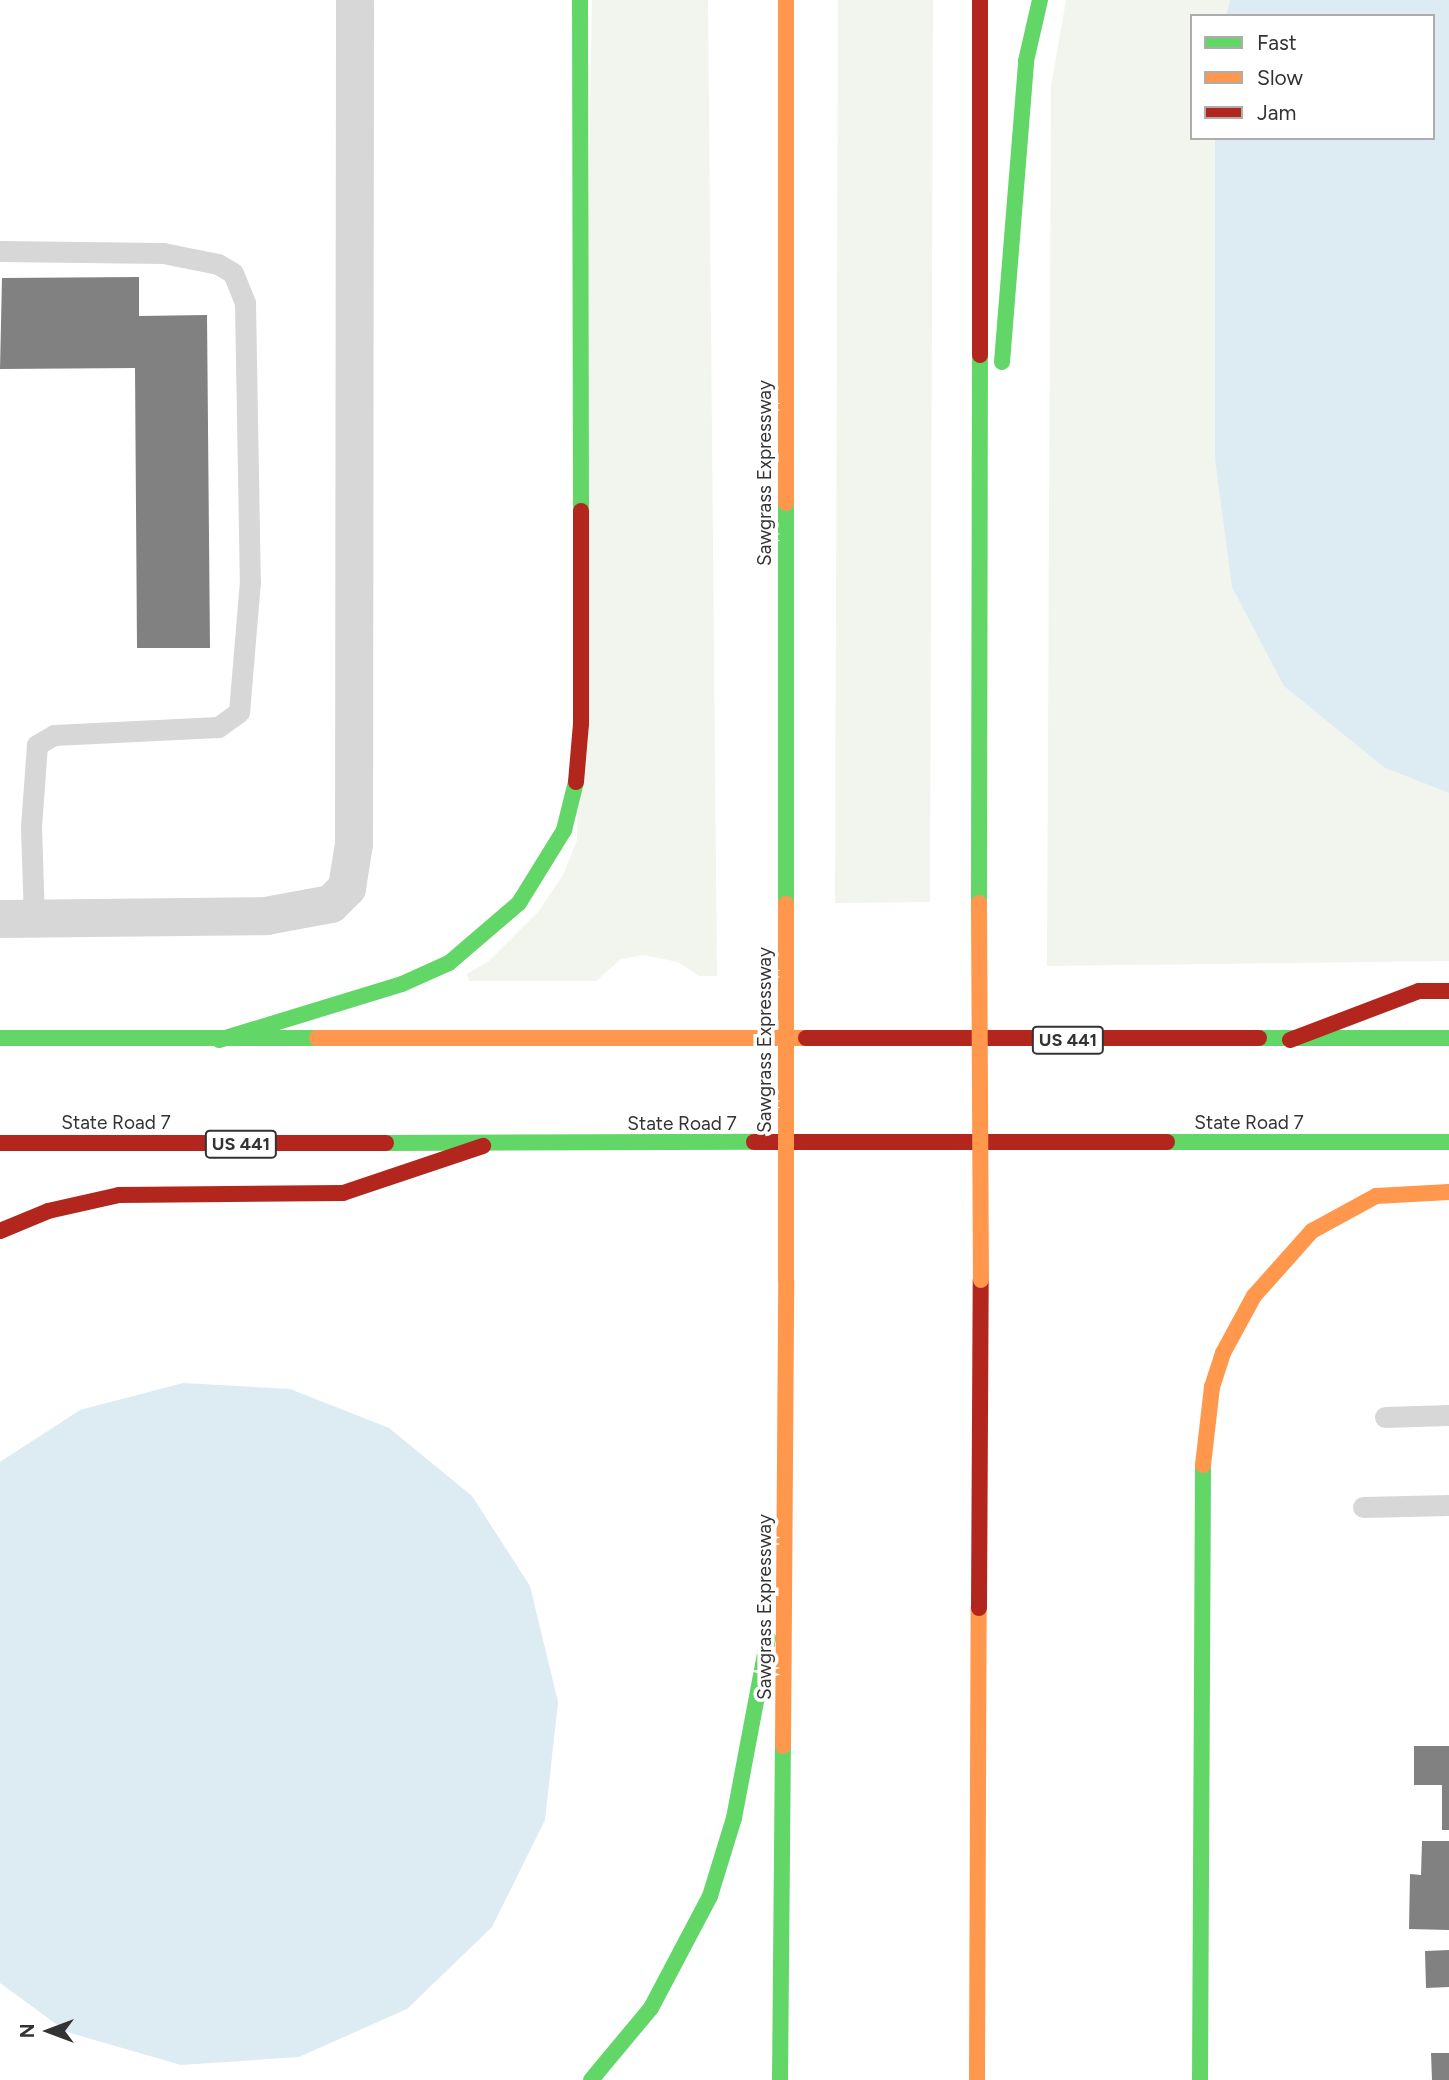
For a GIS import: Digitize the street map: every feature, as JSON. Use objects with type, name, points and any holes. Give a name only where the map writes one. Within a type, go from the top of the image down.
[{"type":"main road","points":[[219,1040],[401,984],[449,963],[519,903],[564,830],[576,782],[581,724],[580,0]]},
{"type":"main road","name":"Sawgrass Expressway","points":[[780,2080],[786,1536],[786,0]]},
{"type":"main road","points":[[977,2080],[981,1280],[981,0]]},
{"type":"main road","points":[[1000,380],[1019,190],[1026,61],[1040,0]]},
{"type":"main road","points":[[980,584],[998,407]]},
{"type":"main road","points":[[1290,1040],[1419,991],[1449,991]]},
{"type":"main road","name":"US 441","points":[[0,1038],[1449,1038]]},
{"type":"main road","name":"State Road 7","points":[[0,1143],[483,1146],[1449,1142]]},
{"type":"main road","points":[[0,1231],[48,1211],[119,1195],[344,1193],[483,1146]]},
{"type":"main road","points":[[1200,2080],[1203,1447],[1212,1387],[1223,1353],[1254,1296],[1312,1231],[1376,1196],[1449,1192]]},
{"type":"main road","points":[[591,2080],[651,2008],[710,1896],[734,1818],[786,1536]]},
{"type":"street","points":[[17,919],[266,916],[331,904],[347,888],[354,845],[355,0]]},
{"type":"lane","points":[[0,251],[163,253],[218,264],[233,273],[245,303],[250,581],[239,712],[218,727],[54,735],[37,745],[31,827],[17,919]]},
{"type":"lane","points":[[1385,1417],[1449,1415]]},
{"type":"lane","points":[[1363,1507],[1449,1505]]},
{"type":"shaded area","points":[[592,0],[708,0],[717,976],[699,976],[678,962],[644,955],[621,959],[596,981],[469,981],[467,974],[489,961],[538,912],[563,875],[577,840]]},
{"type":"shaded area","points":[[838,0],[933,0],[930,902],[835,903]]},
{"type":"shaded area","points":[[1066,0],[1230,0],[1226,14],[1190,14],[1190,140],[1215,140],[1215,459],[1385,768],[1449,793],[1449,961],[1047,966],[1051,87]]},
{"type":"shaded area","points":[[1230,0],[1449,0],[1449,793],[1385,768],[1284,686],[1232,587],[1215,459],[1215,140],[1435,140],[1435,14],[1226,14]]},
{"type":"shaded area","points":[[183,1383],[290,1389],[389,1428],[472,1496],[530,1586],[558,1702],[545,1820],[492,1927],[407,2009],[299,2057],[181,2065],[67,2032],[0,1983],[0,1462],[80,1410]]},
{"type":"building","points":[[139,277],[139,316],[207,315],[210,648],[137,648],[135,368],[0,369],[2,278]]},
{"type":"building","points":[[1414,1746],[1449,1746],[1449,1830],[1442,1830],[1442,1785],[1414,1785]]},
{"type":"building","points":[[1422,1841],[1449,1841],[1449,1930],[1409,1929],[1410,1874],[1421,1875]]},
{"type":"building","points":[[1449,1950],[1449,1987],[1426,1988],[1425,1951]]},
{"type":"building","points":[[1431,2053],[1449,2053],[1449,2080],[1432,2080]]},
{"type":"traffic: fast","points":[[580,0],[581,511]]},
{"type":"traffic: fast","points":[[1002,362],[1026,61],[1040,0]]},
{"type":"traffic: fast","points":[[979,903],[980,355]]},
{"type":"traffic: fast","points":[[786,503],[786,904]]},
{"type":"traffic: fast","points":[[219,1040],[402,984],[449,963],[519,903],[564,830],[576,782]]},
{"type":"traffic: fast","points":[[0,1038],[317,1038]]},
{"type":"traffic: fast","points":[[1259,1038],[1449,1038]]},
{"type":"traffic: fast","points":[[386,1143],[754,1142]]},
{"type":"traffic: fast","points":[[1167,1142],[1449,1142]]},
{"type":"traffic: fast","points":[[1200,2080],[1203,1465]]},
{"type":"traffic: fast","points":[[591,2080],[651,2008],[710,1896],[734,1818],[768,1638]]},
{"type":"traffic: fast","points":[[780,2080],[783,1746]]},
{"type":"traffic: slow","points":[[786,0],[786,503]]},
{"type":"traffic: slow","points":[[979,903],[981,1280]]},
{"type":"traffic: slow","points":[[786,904],[786,1280]]},
{"type":"traffic: slow","points":[[317,1038],[806,1038]]},
{"type":"traffic: slow","points":[[1203,1465],[1212,1387],[1223,1353],[1254,1296],[1312,1231],[1376,1196],[1449,1192]]},
{"type":"traffic: slow","points":[[783,1746],[786,1280]]},
{"type":"traffic: slow","points":[[977,2080],[979,1608]]},
{"type":"traffic: jam","points":[[980,0],[980,355]]},
{"type":"traffic: jam","points":[[576,782],[581,724],[581,511]]},
{"type":"traffic: jam","points":[[1290,1040],[1419,991],[1449,991]]},
{"type":"traffic: jam","points":[[806,1038],[1259,1038]]},
{"type":"traffic: jam","points":[[754,1142],[1167,1142]]},
{"type":"traffic: jam","points":[[0,1143],[386,1143]]},
{"type":"traffic: jam","points":[[0,1231],[48,1211],[119,1195],[343,1193],[483,1146]]},
{"type":"traffic: jam","points":[[979,1608],[981,1280]]}]
